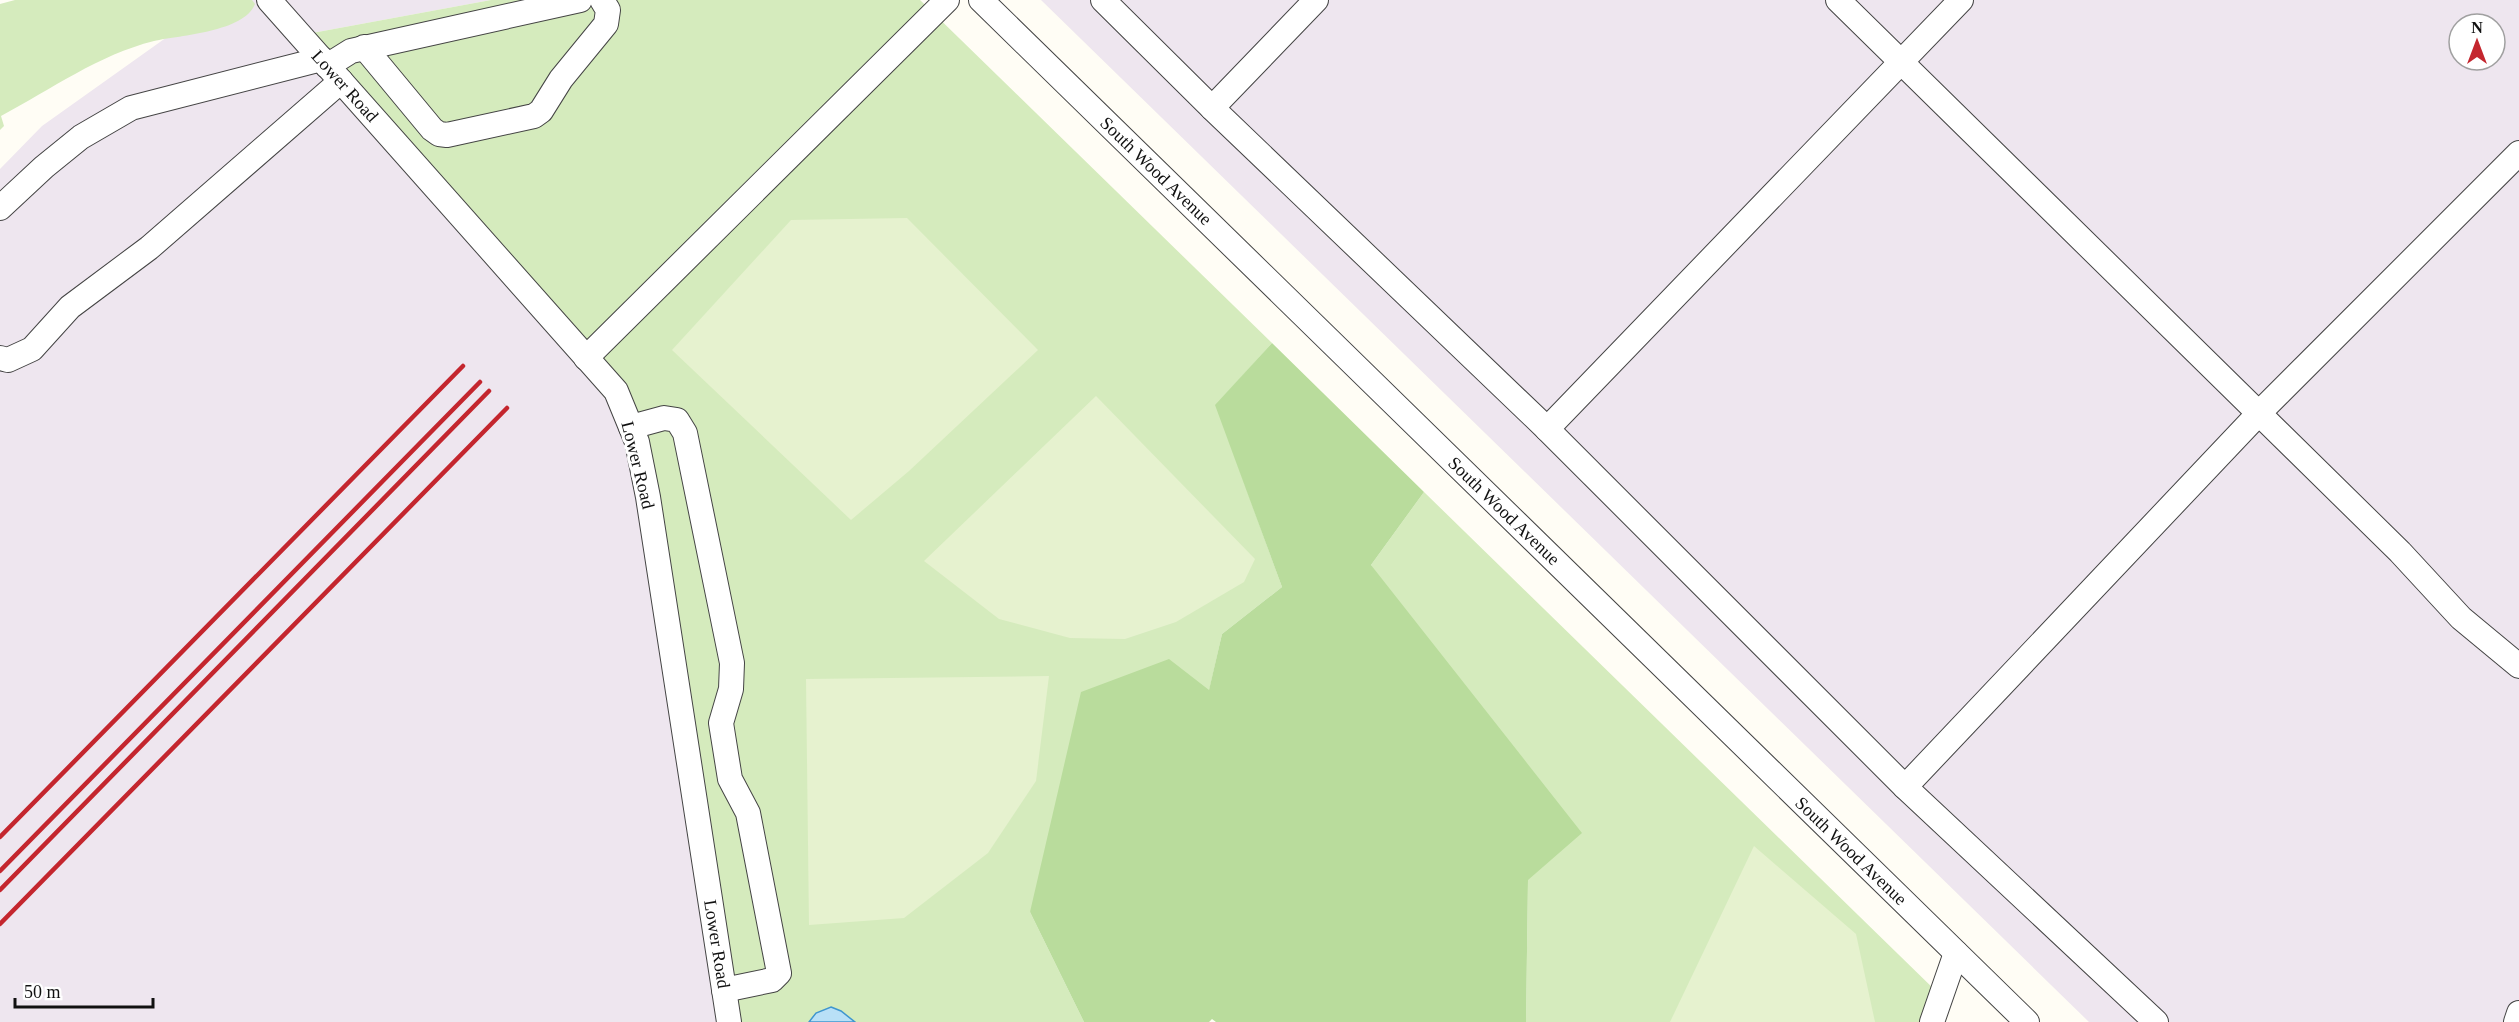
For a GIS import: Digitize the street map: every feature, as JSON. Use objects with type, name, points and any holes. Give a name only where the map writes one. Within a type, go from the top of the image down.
[{"type":"street","name":"Lower Road","points":[[269,0],[616,391],[637,442],[648,497],[729,1022]]},
{"type":"street","points":[[0,358],[8,360],[32,349],[70,307],[149,248],[330,69],[340,56],[364,47],[580,0]]},
{"type":"street","points":[[364,47],[432,129],[443,135],[534,116],[541,111],[561,79],[606,24],[608,10],[602,0]]},
{"type":"street","points":[[586,358],[947,0]]},
{"type":"street","name":"South Wood Avenue","points":[[981,0],[2026,1022]]},
{"type":"street","points":[[1103,0],[1212,108],[1547,429],[1905,787],[2156,1022]]},
{"type":"street","points":[[1212,108],[1316,0]]},
{"type":"street","points":[[1838,0],[2400,552],[2461,618],[2519,666]]},
{"type":"street","points":[[1547,429],[1961,0]]},
{"type":"street","points":[[0,208],[44,167],[81,137],[131,108],[330,69]]},
{"type":"street","points":[[384,130],[412,105]]},
{"type":"street","points":[[1905,787],[2259,413],[2519,153]]},
{"type":"street","points":[[631,427],[664,418],[677,420],[685,433],[732,663],[731,689],[721,723],[730,779],[748,813],[779,973],[772,980],[724,990]]},
{"type":"street","points":[[1932,1022],[1956,953]]},
{"type":"street","points":[[2516,1022],[2519,1013]]},
{"type":"shaded area","points":[[219,0],[491,0],[296,36],[634,432],[732,1022],[0,1022],[0,169],[42,126]]},
{"type":"shaded area","points":[[1041,0],[2519,0],[2519,1022],[2089,1022]]},
{"type":"green space","points":[[15,0],[252,0],[255,4],[249,13],[225,26],[133,47],[94,64],[1,116],[4,126],[0,130],[0,4]]},
{"type":"green space","points":[[491,0],[920,0],[1272,343],[1216,405],[1282,587],[1222,634],[1209,691],[1030,912],[1084,1022],[732,1022],[634,432],[296,36]]},
{"type":"green space","points":[[907,218],[1038,350],[909,471],[851,520],[672,350],[791,220]]},
{"type":"green space","points":[[1272,343],[1424,492],[1371,565],[1582,833],[1528,880],[1526,1022],[1216,1022],[1212,1019],[1209,1022],[1084,1022],[1030,912],[1081,692],[1169,659],[1209,690],[1222,634],[1282,587],[1215,405]]},
{"type":"green space","points":[[1096,396],[1255,559],[1244,582],[1176,622],[1125,639],[1070,638],[999,619],[924,561]]},
{"type":"green space","points":[[1424,492],[1938,993],[1928,1022],[1526,1022],[1528,880],[1371,565]]},
{"type":"green space","points":[[1049,676],[1036,781],[988,853],[904,918],[809,925],[806,679]]},
{"type":"green space","points":[[1754,846],[1856,934],[1875,1022],[1670,1022]]},
{"type":"water","points":[[831,1007],[841,1011],[855,1022],[809,1022],[816,1013]]},
{"type":"railway","points":[[0,837],[463,366]]},
{"type":"railway","points":[[0,871],[480,382]]},
{"type":"railway","points":[[0,890],[489,391]]},
{"type":"railway","points":[[0,924],[507,408]]}]
